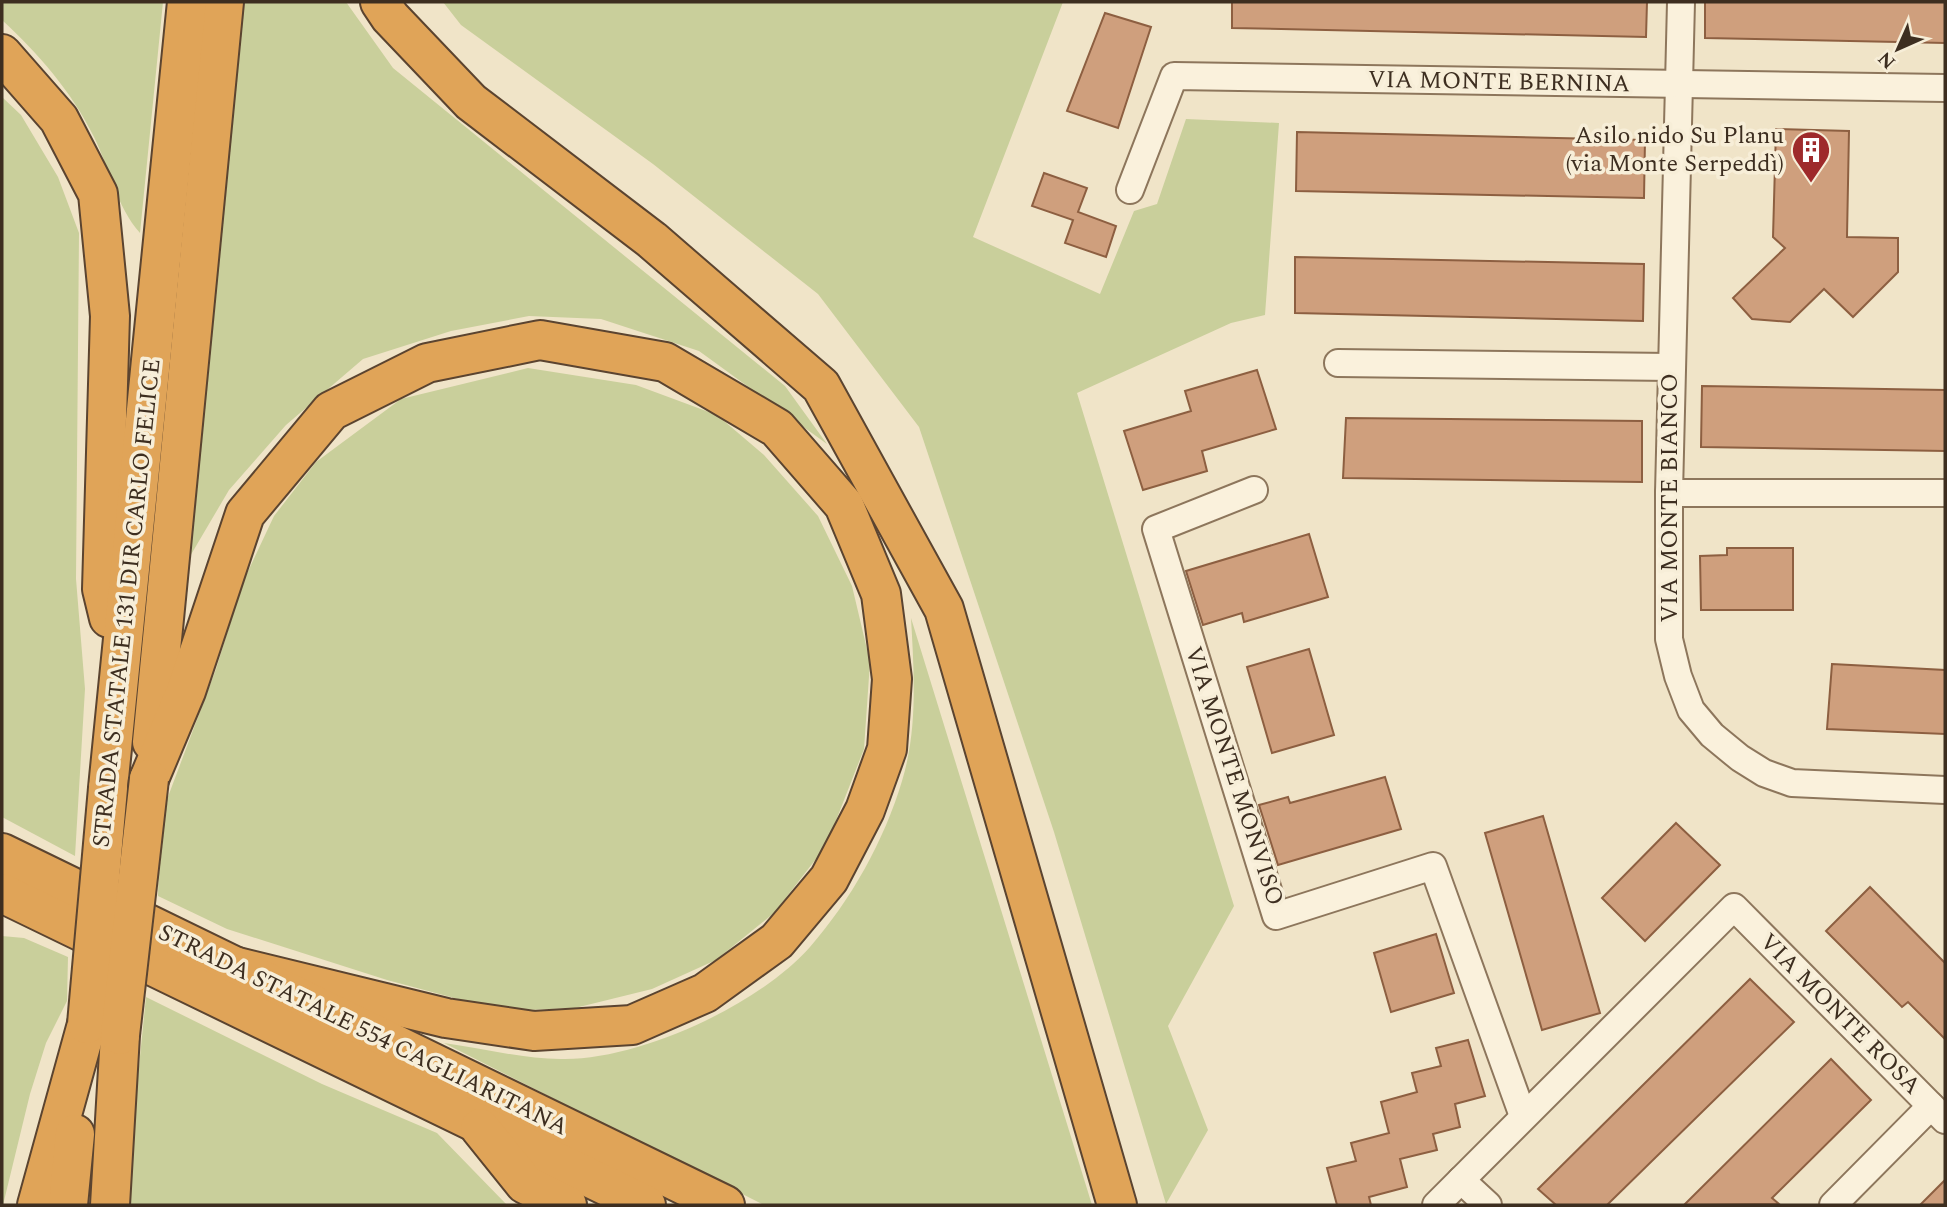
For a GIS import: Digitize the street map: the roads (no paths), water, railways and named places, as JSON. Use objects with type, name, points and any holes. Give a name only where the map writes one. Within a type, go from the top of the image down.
[{"type":"highway","name":"STRADA STATALE 131 DIR CARLO FELICE","points":[[104,1030],[108,788],[187,2]]},
{"type":"highway","name":"STRADA STATALE 131 DIR CARLO FELICE","points":[[68,1205],[104,1030],[149,779],[224,2]]},
{"type":"highway","points":[[380,2],[390,17],[471,102],[652,240],[821,386],[943,609],[1117,1205]]},
{"type":"highway","points":[[2,54],[59,119],[97,194],[110,316],[102,589],[120,668]]},
{"type":"highway","points":[[149,779],[186,691],[245,514],[331,411],[427,363],[540,340],[665,362],[777,428],[844,505],[881,594],[892,678],[887,749],[865,810],[829,880],[777,941],[705,993],[632,1025],[534,1031],[446,1018],[229,965]]},
{"type":"highway","name":"STRADA STATALE 554 CAGLIARITANA","points":[[2,853],[725,1205]]},
{"type":"highway","name":"STRADA STATALE 554 CAGLIARITANA","points":[[2,893],[646,1205]]},
{"type":"highway","points":[[37,1205],[104,1030]]},
{"type":"highway","points":[[104,1030],[110,1205]]},
{"type":"highway","points":[[472,1119],[525,1184],[567,1205]]},
{"type":"street","name":"VIA MONTE BIANCO","points":[[1681,2],[1669,493],[1669,639],[1678,676],[1691,710],[1712,735],[1764,773],[1792,783],[1945,790]]},
{"type":"street","name":"VIA MONTE BERNINA","points":[[1130,190],[1174,76],[1679,86],[1945,88]]},
{"type":"street","points":[[1338,363],[1671,368]]},
{"type":"street","name":"VIA MONTE MONVISO","points":[[1254,490],[1156,529],[1276,916],[1433,866],[1523,1116]]},
{"type":"street","points":[[1669,493],[1945,493]]},
{"type":"street","name":"VIA MONTE ROSA","points":[[1523,1116],[1734,907],[1938,1113]]},
{"type":"street","points":[[1833,1205],[1938,1113]]},
{"type":"street","points":[[1436,1205],[1523,1116]]},
{"type":"street","points":[[1461,1180],[1488,1205]]},
{"type":"place","name":"Asilo nido Su Planu (via Monte Serpeddì)","points":[[1811,184]]}]
